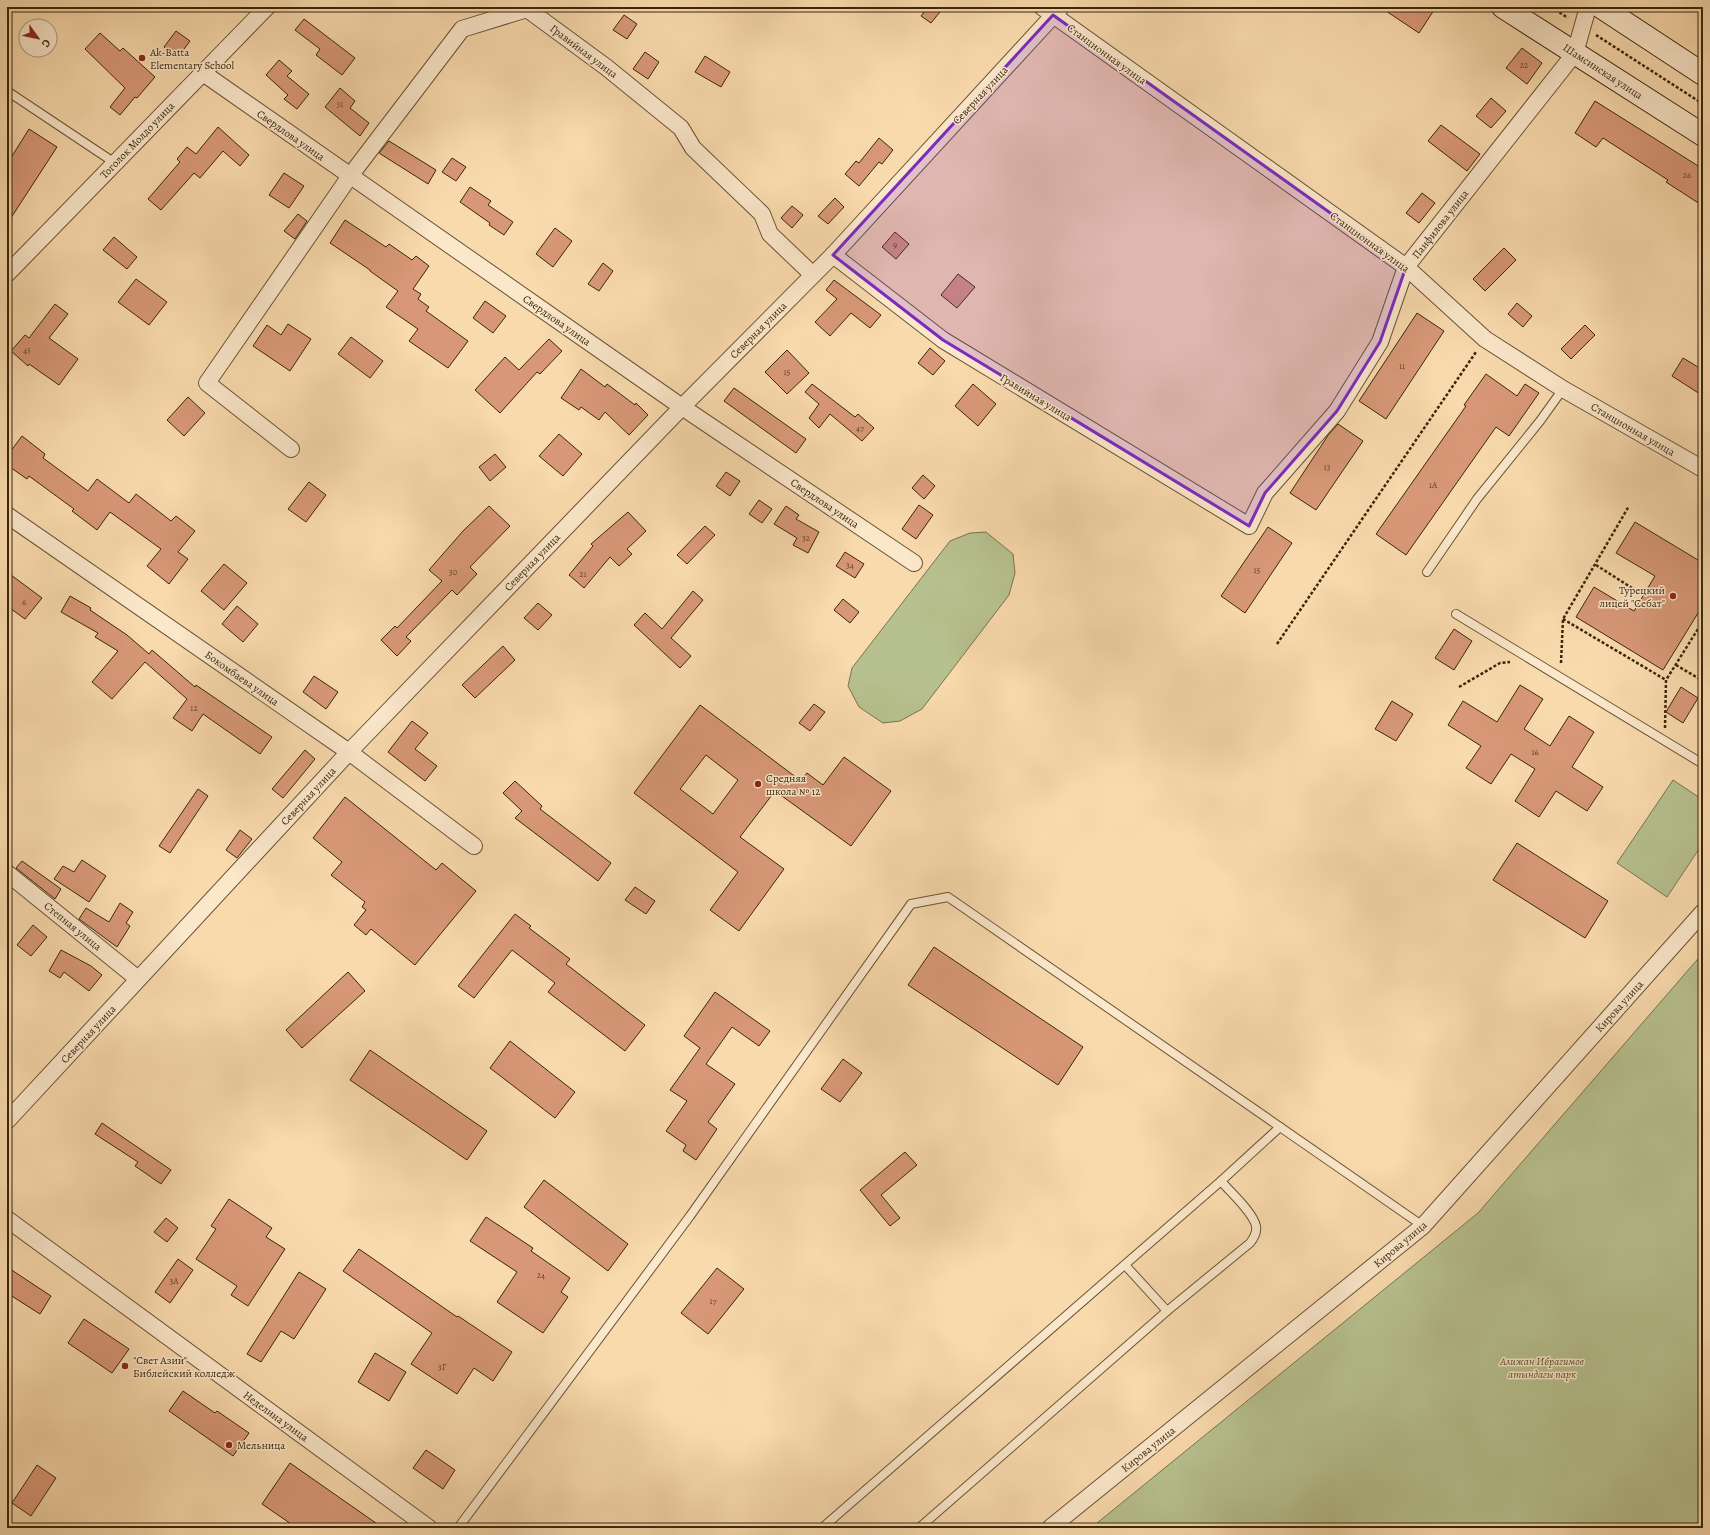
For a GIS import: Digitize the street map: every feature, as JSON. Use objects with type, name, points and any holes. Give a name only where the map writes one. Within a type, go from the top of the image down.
[{"type":"main road","name":"Шамсинская улица","points":[[1503,7],[1703,135]]},
{"type":"main road","points":[[1601,7],[1703,74]]},
{"type":"street","name":"Тоголок Молдо улица","points":[[7,274],[267,7]]},
{"type":"street","name":"Панфилова улица","points":[[1249,526],[1265,492],[1337,411],[1380,342],[1406,267],[1575,53],[1588,7]]},
{"type":"street","name":"Гравийная улица","points":[[350,176],[462,29],[527,9],[606,67],[681,128],[693,148],[762,214],[770,234],[813,274]]},
{"type":"street","name":"Северная улица","points":[[7,1121],[349,752],[682,407],[833,255],[1052,10]]},
{"type":"street","name":"Станционная улица","points":[[1052,10],[1406,267],[1485,339],[1563,389],[1703,469]]},
{"type":"street","name":"Свердлова улица","points":[[203,73],[682,407],[914,563]]},
{"type":"street","points":[[291,449],[207,383],[350,176]]},
{"type":"street","name":"Гравийная улица","points":[[833,255],[943,340],[1249,526]]},
{"type":"street","name":"Бокомбаева улица","points":[[7,515],[349,752],[474,846]]},
{"type":"street","name":"Степная улица","points":[[7,873],[138,979]]},
{"type":"street","name":"Кирова улица","points":[[1050,1528],[1423,1226],[1703,912]]},
{"type":"street","name":"Неделина улица","points":[[7,1219],[429,1528]]},
{"type":"lane","points":[[7,91],[115,163]]},
{"type":"lane","points":[[1427,572],[1477,499],[1540,421],[1563,389]]},
{"type":"lane","points":[[1456,614],[1703,764]]},
{"type":"lane","points":[[458,1528],[690,1216],[911,904],[948,897],[1423,1226]]},
{"type":"lane","points":[[822,1528],[1221,1181],[1280,1127]]},
{"type":"lane","points":[[919,1528],[1167,1311],[1250,1243],[1256,1232],[1256,1224],[1249,1213],[1221,1181]]},
{"type":"lane","points":[[1125,1265],[1167,1311]]},
{"type":"path","points":[[1551,7],[1703,104]]},
{"type":"path","points":[[1277,644],[1485,339]]},
{"type":"path","points":[[1561,678],[1563,619],[1596,565],[1629,506]]},
{"type":"path","points":[[1596,565],[1632,588]]},
{"type":"path","points":[[1563,619],[1666,680]]},
{"type":"path","points":[[1665,741],[1666,680],[1703,621]]},
{"type":"path","points":[[1459,687],[1500,663],[1530,660]]},
{"type":"path","points":[[1676,665],[1703,681]]},
{"type":"highlighted area","points":[[1053,15],[1406,267],[1380,342],[1337,411],[1265,493],[1249,526],[943,340],[833,255]]},
{"type":"green space","points":[[986,532],[1013,554],[1015,573],[1009,595],[922,709],[900,721],[883,723],[859,707],[848,686],[852,668],[950,541],[970,533]]},
{"type":"green space","points":[[1673,780],[1703,800],[1703,843],[1667,897],[1617,863]]},
{"type":"green space","name":"Алижан Ибрагимов атындагы парк","points":[[1703,953],[1703,1528],[1091,1528],[1478,1213]]},
{"type":"building","points":[[928,7],[944,7],[931,23],[921,16]]},
{"type":"building","points":[[1380,7],[1436,7],[1419,33]]},
{"type":"building","points":[[624,15],[637,24],[627,39],[613,30]]},
{"type":"building","points":[[304,19],[355,58],[342,75],[316,55],[320,49],[295,30]]},
{"type":"building","points":[[176,31],[190,41],[178,57],[164,47]]},
{"type":"building","points":[[100,33],[120,51],[123,48],[155,77],[120,115],[110,107],[125,88],[85,49]]},
{"type":"building","points":[[1522,48],[1542,63],[1527,84],[1506,68]]},
{"type":"building","points":[[645,52],[659,62],[648,79],[633,69]]},
{"type":"building","points":[[705,56],[730,72],[721,87],[695,72]]},
{"type":"building","points":[[279,60],[292,71],[287,76],[309,94],[297,109],[284,99],[288,95],[266,75]]},
{"type":"building","points":[[340,88],[355,101],[350,108],[369,123],[360,136],[325,107]]},
{"type":"building","points":[[1491,98],[1506,111],[1491,128],[1476,116]]},
{"type":"building","points":[[1595,101],[1703,169],[1703,206],[1666,182],[1668,180],[1603,138],[1596,147],[1575,133]]},
{"type":"building","points":[[1441,125],[1480,154],[1467,171],[1428,141]]},
{"type":"building","points":[[218,127],[249,155],[240,166],[223,151],[200,178],[194,173],[161,210],[148,199],[180,162],[177,159],[187,147],[196,154]]},
{"type":"building","points":[[29,129],[57,147],[7,224],[7,164]]},
{"type":"building","points":[[879,138],[893,150],[882,164],[879,162],[859,186],[845,174],[856,161],[859,163]]},
{"type":"building","points":[[389,141],[436,170],[428,184],[379,153]]},
{"type":"building","points":[[452,158],[466,167],[456,181],[442,172]]},
{"type":"building","points":[[284,173],[304,186],[289,208],[269,195]]},
{"type":"building","points":[[470,187],[491,201],[488,205],[513,222],[504,235],[489,225],[490,223],[460,202]]},
{"type":"building","points":[[1422,193],[1435,203],[1419,223],[1406,213]]},
{"type":"building","points":[[835,198],[844,207],[828,224],[818,216]]},
{"type":"building","points":[[792,206],[803,215],[792,228],[781,218]]},
{"type":"building","points":[[298,214],[307,221],[295,239],[284,231]]},
{"type":"building","points":[[345,220],[386,247],[389,244],[412,260],[416,256],[429,266],[413,289],[421,294],[418,299],[429,307],[426,311],[468,341],[448,368],[409,341],[418,329],[386,307],[398,291],[330,243]]},
{"type":"building","points":[[555,228],[572,241],[553,267],[536,254]]},
{"type":"building","points":[[895,232],[909,244],[896,259],[882,247]]},
{"type":"building","points":[[114,237],[137,257],[127,269],[103,250]]},
{"type":"building","points":[[1504,248],[1516,260],[1485,291],[1473,279]]},
{"type":"building","points":[[603,263],[613,271],[599,291],[588,284]]},
{"type":"building","points":[[958,274],[975,287],[957,308],[941,295]]},
{"type":"building","points":[[136,279],[167,302],[149,325],[118,302]]},
{"type":"building","points":[[834,280],[881,315],[870,328],[851,313],[830,336],[815,322],[837,299],[826,290]]},
{"type":"building","points":[[485,301],[506,316],[493,333],[473,318]]},
{"type":"building","points":[[1517,303],[1532,316],[1523,327],[1508,314]]},
{"type":"building","points":[[55,304],[68,314],[49,338],[78,359],[59,385],[29,364],[28,366],[11,351],[25,335],[29,338]]},
{"type":"building","points":[[1417,313],[1444,331],[1386,419],[1359,401]]},
{"type":"building","points":[[288,324],[311,339],[290,371],[253,346],[267,325],[281,335]]},
{"type":"building","points":[[1585,325],[1595,335],[1571,359],[1561,349]]},
{"type":"building","points":[[351,337],[383,361],[370,378],[338,354]]},
{"type":"building","points":[[549,339],[562,351],[540,374],[537,372],[500,413],[475,390],[505,357],[519,370]]},
{"type":"building","points":[[930,348],[945,361],[933,375],[918,363]]},
{"type":"building","points":[[787,350],[809,373],[787,394],[765,372]]},
{"type":"building","points":[[1683,358],[1703,370],[1703,396],[1672,376]]},
{"type":"building","points":[[581,369],[605,387],[607,384],[635,405],[636,403],[648,415],[629,435],[605,412],[599,420],[581,407],[579,410],[561,398]]},
{"type":"building","points":[[1486,374],[1517,396],[1525,384],[1539,393],[1509,436],[1496,427],[1406,555],[1376,534],[1466,406],[1464,405]]},
{"type":"building","points":[[812,384],[855,417],[858,414],[874,428],[862,441],[830,414],[819,428],[809,418],[819,404],[805,392]]},
{"type":"building","points":[[973,384],[996,404],[978,426],[955,406]]},
{"type":"building","points":[[734,388],[806,439],[796,453],[724,401]]},
{"type":"building","points":[[188,397],[205,413],[184,436],[167,420]]},
{"type":"building","points":[[1338,424],[1363,441],[1316,510],[1290,493],[1329,434]]},
{"type":"building","points":[[559,434],[582,454],[563,476],[539,456]]},
{"type":"building","points":[[22,436],[45,454],[43,458],[88,491],[97,479],[129,503],[136,494],[171,521],[176,516],[195,531],[178,552],[188,559],[169,584],[147,566],[161,549],[110,512],[97,530],[72,511],[74,509],[29,476],[27,479],[7,465],[7,456]]},
{"type":"building","points":[[495,454],[506,467],[490,481],[479,467]]},
{"type":"building","points":[[726,472],[740,481],[730,496],[716,486]]},
{"type":"building","points":[[923,475],[935,486],[924,499],[912,488]]},
{"type":"building","points":[[309,482],[326,495],[306,522],[288,509]]},
{"type":"building","points":[[759,500],[772,509],[762,523],[749,514]]},
{"type":"building","points":[[919,505],[933,515],[916,539],[902,529]]},
{"type":"building","points":[[489,506],[510,526],[470,567],[477,574],[457,595],[452,590],[406,637],[411,641],[397,656],[381,640],[395,626],[397,628],[442,581],[429,570],[463,531]]},
{"type":"building","points":[[786,506],[799,515],[796,519],[819,532],[808,553],[793,545],[797,538],[774,524]]},
{"type":"building","points":[[628,512],[646,531],[627,549],[632,554],[619,566],[610,557],[584,588],[569,575],[593,546],[591,544]]},
{"type":"building","name":"Турецкий лицей \"Себат\"","points":[[1635,522],[1703,563],[1703,605],[1663,670],[1576,617],[1594,587],[1634,611],[1655,576],[1616,553]]},
{"type":"building","points":[[705,526],[715,535],[687,564],[677,555]]},
{"type":"building","points":[[1268,527],[1292,543],[1245,613],[1221,596]]},
{"type":"building","points":[[845,552],[864,564],[855,578],[836,566]]},
{"type":"building","points":[[224,564],[247,583],[224,610],[201,591]]},
{"type":"building","points":[[7,572],[42,598],[25,619],[7,606]]},
{"type":"building","points":[[693,591],[703,600],[671,638],[691,656],[680,668],[634,625],[645,613],[662,629]]},
{"type":"building","points":[[70,596],[91,608],[90,610],[127,635],[149,654],[152,650],[195,687],[196,685],[272,737],[260,754],[203,714],[192,731],[173,718],[187,699],[145,662],[112,699],[92,682],[118,651],[95,637],[98,633],[61,612]]},
{"type":"building","points":[[843,599],[859,612],[850,623],[834,610]]},
{"type":"building","points":[[538,603],[552,615],[538,630],[524,618]]},
{"type":"building","points":[[237,606],[258,624],[243,642],[222,624]]},
{"type":"building","points":[[1454,629],[1472,641],[1454,670],[1435,658]]},
{"type":"building","points":[[503,646],[515,660],[475,698],[462,685]]},
{"type":"building","points":[[314,676],[338,692],[326,709],[303,692]]},
{"type":"building","points":[[1520,685],[1543,699],[1524,729],[1550,746],[1569,716],[1594,732],[1572,767],[1603,787],[1587,811],[1556,791],[1539,817],[1515,801],[1535,769],[1511,754],[1491,784],[1466,768],[1481,746],[1448,725],[1463,701],[1497,722]]},
{"type":"building","points":[[1681,687],[1698,698],[1683,723],[1666,712]]},
{"type":"building","points":[[1392,701],[1413,714],[1396,741],[1375,729]]},
{"type":"building","points":[[814,704],[825,712],[810,731],[799,723]]},
{"type":"building","points":[[700,705],[801,781],[807,773],[823,785],[844,757],[891,791],[851,846],[775,791],[740,837],[784,869],[739,931],[710,910],[738,872],[634,793]],"holes":[[[706,755],[738,780],[713,814],[680,789]]]},
{"type":"building","points":[[412,721],[428,733],[415,749],[437,766],[425,781],[388,752]]},
{"type":"building","points":[[305,750],[315,759],[283,798],[272,789]]},
{"type":"building","points":[[515,781],[542,806],[540,809],[611,863],[598,881],[515,818],[522,811],[503,793]]},
{"type":"building","points":[[198,789],[208,796],[170,853],[159,846]]},
{"type":"building","points":[[345,797],[436,870],[442,863],[476,891],[415,965],[371,929],[366,935],[354,925],[366,910],[362,907],[365,902],[331,875],[342,862],[313,838]]},
{"type":"building","points":[[240,830],[252,839],[237,858],[226,850]]},
{"type":"building","points":[[1517,843],[1608,901],[1585,938],[1493,880]]},
{"type":"building","points":[[82,860],[106,876],[89,902],[54,879],[63,866],[74,872]]},
{"type":"building","points":[[22,861],[61,889],[55,899],[16,868]]},
{"type":"building","points":[[635,887],[655,901],[646,914],[625,900]]},
{"type":"building","points":[[120,903],[133,912],[126,923],[130,926],[117,947],[79,919],[86,908],[109,922]]},
{"type":"building","points":[[515,914],[531,926],[529,928],[570,959],[566,964],[645,1025],[625,1051],[548,992],[555,983],[512,950],[474,998],[458,986]]},
{"type":"building","points":[[33,925],[47,937],[31,956],[17,945]]},
{"type":"building","points":[[934,947],[1083,1047],[1058,1085],[908,985]]},
{"type":"building","points":[[61,950],[91,966],[102,975],[89,991],[64,972],[60,978],[49,971]]},
{"type":"building","points":[[348,972],[365,991],[302,1048],[286,1030]]},
{"type":"building","points":[[715,992],[770,1031],[759,1046],[732,1027],[706,1064],[735,1084],[708,1122],[717,1129],[696,1160],[683,1151],[686,1145],[666,1131],[687,1101],[670,1090],[700,1048],[684,1036]]},
{"type":"building","points":[[510,1041],[575,1092],[555,1118],[490,1068]]},
{"type":"building","points":[[370,1050],[487,1131],[467,1160],[350,1080]]},
{"type":"building","points":[[843,1059],[862,1073],[840,1102],[821,1089]]},
{"type":"building","points":[[102,1123],[171,1170],[161,1184],[135,1166],[138,1162],[95,1134]]},
{"type":"building","points":[[905,1152],[917,1165],[881,1195],[900,1218],[890,1226],[860,1190]]},
{"type":"building","points":[[544,1180],[628,1244],[608,1271],[524,1207]]},
{"type":"building","points":[[229,1199],[272,1228],[266,1237],[285,1249],[248,1306],[231,1295],[237,1286],[196,1259],[216,1229],[211,1226]]},
{"type":"building","points":[[486,1217],[533,1248],[531,1251],[570,1278],[561,1292],[568,1297],[543,1333],[497,1302],[517,1272],[470,1241]]},
{"type":"building","points":[[166,1218],[178,1228],[167,1242],[154,1232]]},
{"type":"building","points":[[359,1249],[457,1317],[458,1316],[512,1352],[493,1381],[474,1368],[457,1394],[411,1364],[432,1333],[343,1271]]},
{"type":"building","points":[[178,1259],[193,1270],[170,1303],[155,1292]]},
{"type":"building","points":[[7,1267],[51,1296],[40,1314],[7,1293]]},
{"type":"building","points":[[717,1268],[744,1289],[708,1334],[681,1313]]},
{"type":"building","points":[[299,1272],[326,1289],[294,1339],[281,1331],[261,1362],[247,1354]]},
{"type":"building","points":[[84,1319],[129,1349],[112,1373],[68,1343]]},
{"type":"building","points":[[375,1353],[406,1372],[389,1401],[358,1382]]},
{"type":"building","points":[[183,1391],[215,1413],[217,1411],[249,1433],[233,1456],[169,1411]]},
{"type":"building","points":[[426,1450],[455,1470],[443,1489],[413,1468]]},
{"type":"building","points":[[290,1463],[383,1528],[297,1528],[262,1504]]},
{"type":"building","points":[[37,1465],[56,1478],[31,1516],[12,1503]]},
{"type":"place","name":"Ak-Batta Elementary School","points":[[142,58]]},
{"type":"place","name":"Турецкий лицей \"Себат\"","points":[[1673,596]]},
{"type":"place","name":"Средняя школа № 12","points":[[758,784]]},
{"type":"place","name":"\"Свет Азии\" Библейский колледж","points":[[125,1366]]},
{"type":"place","name":"Мельница","points":[[229,1445]]}]
